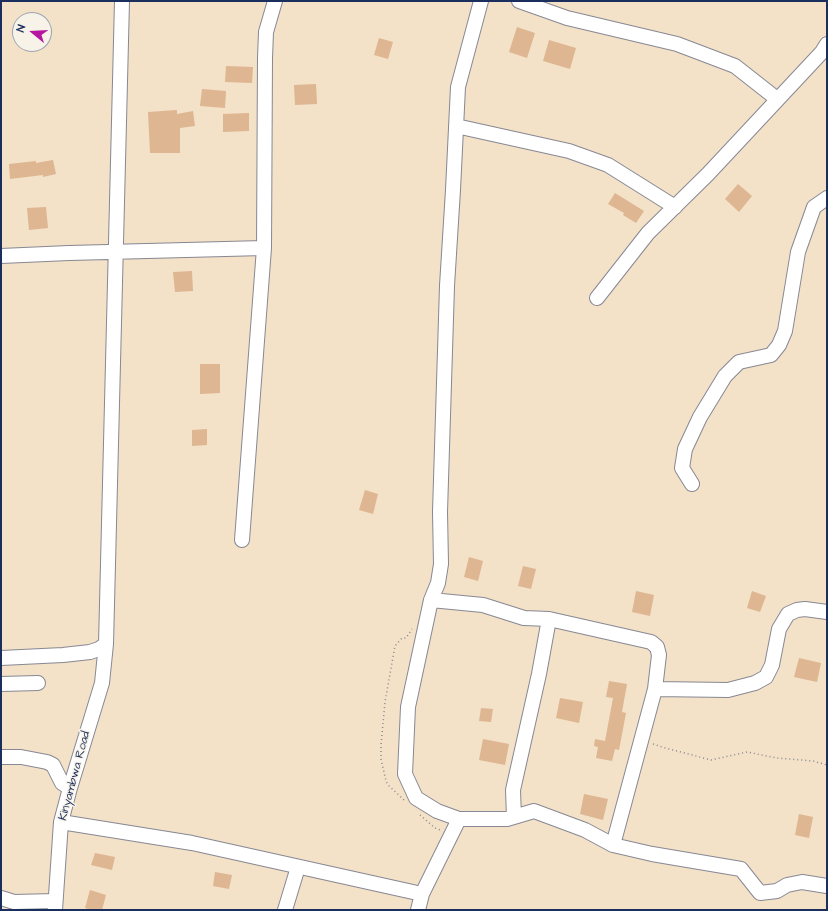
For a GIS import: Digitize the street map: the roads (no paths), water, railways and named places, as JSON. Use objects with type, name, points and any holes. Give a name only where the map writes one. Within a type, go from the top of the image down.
[{"type":"street","name":"Kinyambwa Road","points":[[55,906],[62,822],[70,788],[102,683],[106,644],[122,1]]},
{"type":"street","points":[[242,540],[264,248],[266,32],[275,1]]},
{"type":"street","points":[[481,1],[460,81],[456,126],[447,286],[440,512],[441,564],[438,583],[431,600],[408,707],[405,774],[416,798],[437,811],[459,819],[507,819],[534,811],[585,830],[613,845],[652,854],[741,868],[760,893],[777,891],[787,885],[802,882],[827,886]]},
{"type":"street","points":[[519,1],[567,18],[677,44],[720,60],[735,66],[777,99]]},
{"type":"street","points":[[597,298],[648,233],[708,174],[822,52],[827,44]]},
{"type":"street","points":[[456,126],[569,151],[608,165],[674,207]]},
{"type":"street","points":[[692,484],[682,468],[684,449],[700,417],[725,376],[739,362],[771,355],[780,345],[785,331],[798,252],[814,207],[827,198]]},
{"type":"street","points":[[1,256],[264,248]]},
{"type":"street","points":[[431,600],[483,605],[524,618],[549,619],[651,642],[656,647],[659,655],[654,689],[642,740],[613,845]]},
{"type":"street","points":[[654,689],[728,690],[755,684],[766,676],[772,665],[779,629],[788,614],[801,609],[827,612]]},
{"type":"street","points":[[514,817],[513,790],[539,674],[549,619]]},
{"type":"street","points":[[1,658],[90,652],[99,649],[106,644]]},
{"type":"street","points":[[1,684],[38,683]]},
{"type":"street","points":[[1,757],[21,757],[47,762],[53,765],[62,783],[70,788]]},
{"type":"street","points":[[418,910],[422,894],[459,819]]},
{"type":"street","points":[[62,822],[192,843],[422,894]]},
{"type":"street","points":[[285,910],[298,867]]},
{"type":"street","points":[[1,898],[14,902],[55,906]]}]
